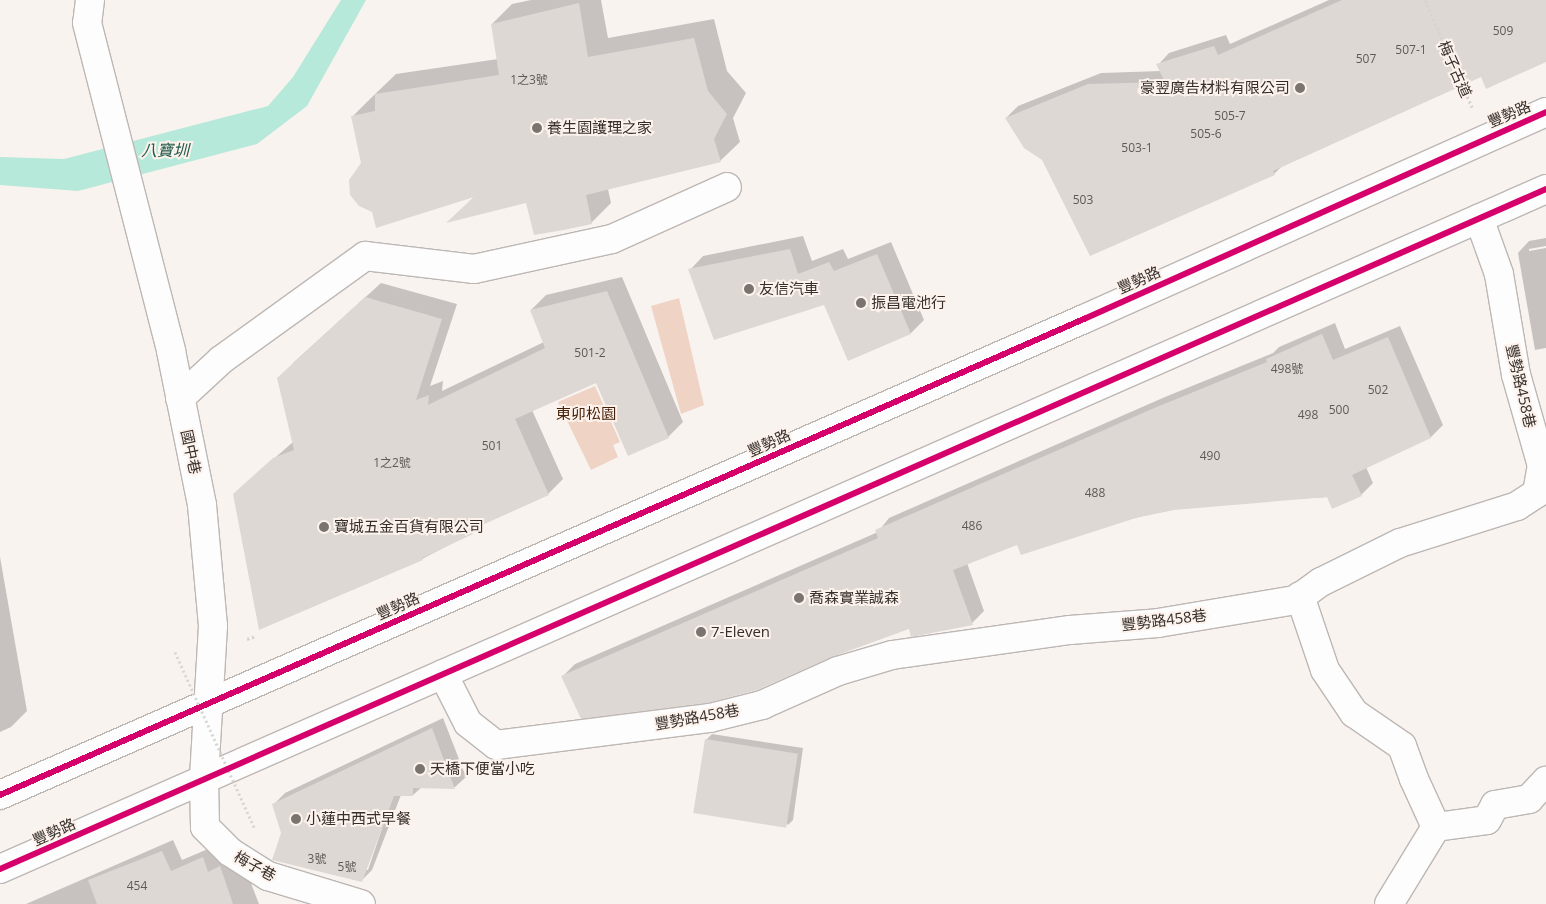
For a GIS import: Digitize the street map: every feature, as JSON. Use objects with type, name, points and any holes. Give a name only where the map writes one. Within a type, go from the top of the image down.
[{"type":"main road","name":"國中巷","points":[[90,0],[87,23],[113,120],[180,398],[202,506],[213,626],[204,779]]},
{"type":"main road","name":"豐勢路","points":[[0,795],[1084,319],[1546,112]]},
{"type":"main road","points":[[180,398],[221,360],[365,256],[474,269],[612,239],[727,187]]},
{"type":"main road","name":"豐勢路","points":[[0,869],[1546,189]]},
{"type":"main road","name":"豐勢路458巷","points":[[443,674],[468,722],[506,753],[710,718],[762,705],[838,671],[892,655],[1070,630],[1158,622],[1296,600],[1321,582],[1400,542],[1542,500],[1542,466],[1516,375],[1500,274],[1479,218]]},
{"type":"main road","points":[[1300,596],[1324,670],[1354,712],[1402,746],[1414,779],[1436,827]]},
{"type":"main road","name":"梅子巷","points":[[204,779],[205,827],[230,852],[268,876],[361,904]]},
{"type":"main road","points":[[1436,827],[1486,820],[1495,805],[1528,799],[1546,781]]},
{"type":"main road","points":[[1389,904],[1436,827]]},
{"type":"path","points":[[175,652],[254,829]]},
{"type":"green space","points":[[679,298],[704,405],[681,414],[651,306]]},
{"type":"green space","name":"東卯松園","points":[[595,386],[620,442],[613,445],[618,457],[591,470],[558,402]]},
{"type":"water","name":"八寶圳","points":[[341,0],[366,0],[307,106],[257,144],[78,191],[0,185],[0,157],[64,159],[268,106],[293,77]]},
{"type":"building","points":[[1342,0],[1546,0],[1546,62],[1486,89],[1481,77],[1273,171],[1275,175],[1090,256],[1042,160],[1024,148],[1005,118],[1088,84],[1165,82],[1156,64],[1214,46],[1218,55]]},
{"type":"building","name":"養生園護理之家","points":[[579,3],[588,57],[694,38],[708,91],[727,114],[714,139],[721,162],[586,195],[592,224],[564,230],[534,235],[526,203],[446,223],[474,197],[376,228],[372,212],[359,206],[350,195],[349,180],[361,163],[351,116],[375,111],[375,94],[499,75],[491,24]]},
{"type":"building","points":[[790,249],[798,274],[829,262],[834,271],[877,254],[911,334],[848,361],[824,305],[714,340],[688,269]]},
{"type":"building","points":[[607,291],[669,438],[628,456],[596,383],[515,419],[549,495],[471,530],[473,534],[422,558],[423,560],[259,630],[233,494],[273,458],[294,450],[277,378],[365,297],[442,319],[416,400],[429,395],[428,405],[545,348],[530,310]]},
{"type":"building","points":[[1322,334],[1333,360],[1388,337],[1431,438],[1352,475],[1362,496],[1332,509],[1327,497],[1174,510],[1139,517],[1021,555],[1017,545],[953,570],[973,625],[911,637],[909,629],[832,657],[757,690],[707,703],[581,719],[561,676],[878,538],[875,530],[1152,409],[1267,362],[1266,359]]},
{"type":"building","points":[[432,728],[455,789],[413,788],[413,796],[394,796],[362,882],[272,860],[281,833],[272,804]]},
{"type":"building","points":[[705,739],[798,754],[786,828],[693,813]]},
{"type":"building","points":[[162,851],[171,871],[203,857],[208,872],[220,866],[233,904],[97,904],[88,880]]},
{"type":"cycle path","points":[[0,795],[1084,319],[1546,112]]},
{"type":"cycle path","points":[[0,869],[1546,189]]},
{"type":"place","name":"豪翌廣告材料有限公司","points":[[1300,88]]},
{"type":"place","name":"養生園護理之家","points":[[537,128]]},
{"type":"place","name":"友信汽車","points":[[749,289]]},
{"type":"place","name":"振昌電池行","points":[[861,303]]},
{"type":"place","name":"寶城五金百貨有限公司","points":[[324,527]]},
{"type":"place","name":"喬森實業誠森","points":[[799,598]]},
{"type":"place","name":"7-Eleven","points":[[701,632]]},
{"type":"place","name":"天橋下便當小吃","points":[[420,769]]},
{"type":"place","name":"小蓮中西式早餐","points":[[296,819]]}]
